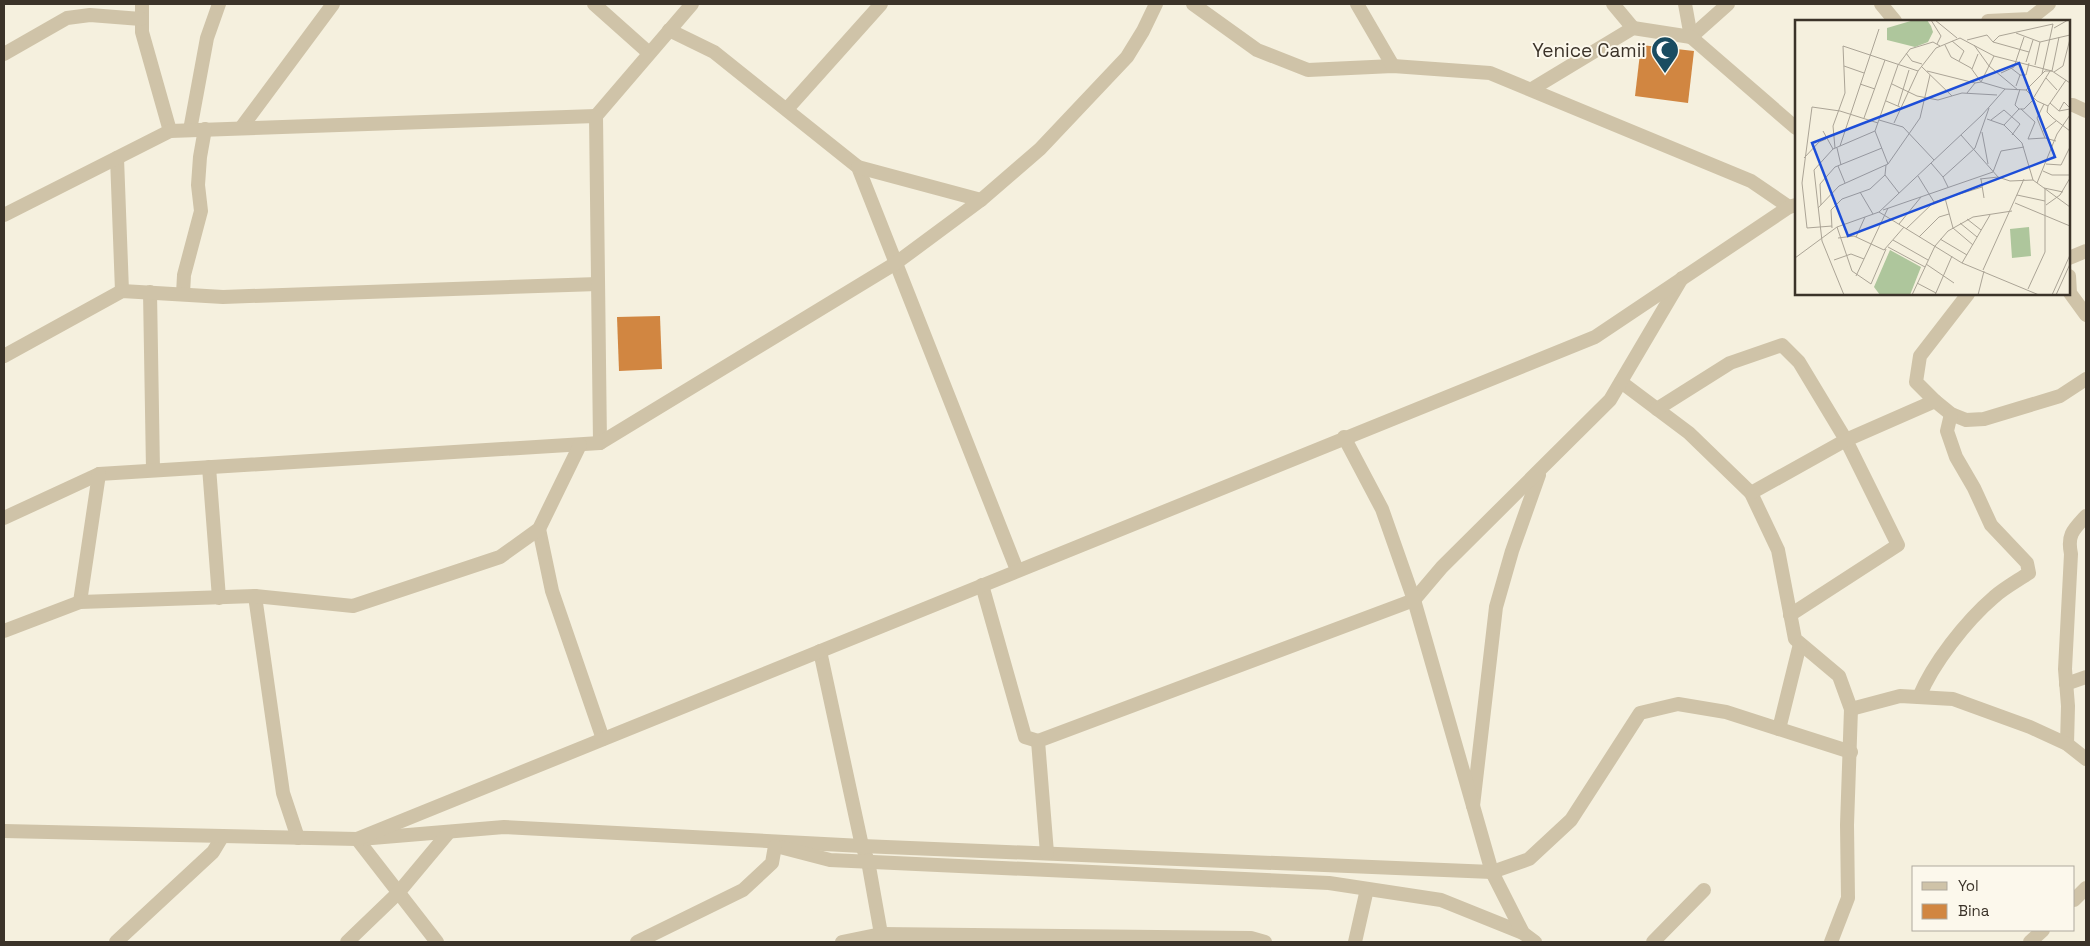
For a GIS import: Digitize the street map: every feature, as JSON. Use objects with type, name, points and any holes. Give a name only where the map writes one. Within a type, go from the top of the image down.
[{"type":"street","points":[[142,4],[142,32],[170,131]]},
{"type":"street","points":[[190,130],[207,38],[219,4]]},
{"type":"street","points":[[241,128],[333,4]]},
{"type":"street","points":[[594,4],[649,53]]},
{"type":"street","points":[[600,444],[596,116],[692,4]]},
{"type":"street","points":[[787,109],[882,4]]},
{"type":"street","points":[[4,518],[99,474],[600,444],[896,263],[981,200],[1040,149],[1127,57],[1144,31],[1156,4]]},
{"type":"street","points":[[357,839],[1344,437],[1595,337],[1793,206],[1751,181],[1490,73],[1393,66],[1308,70],[1257,50],[1193,4]]},
{"type":"street","points":[[1357,4],[1393,66]]},
{"type":"street","points":[[1613,4],[1633,28]]},
{"type":"street","points":[[1684,4],[1690,36]]},
{"type":"street","points":[[1690,36],[1728,4]]},
{"type":"street","points":[[1881,4],[1894,20]]},
{"type":"street","points":[[2018,20],[2030,19],[2049,4]]},
{"type":"street","points":[[4,54],[67,18],[90,15],[142,19]]},
{"type":"street","points":[[1532,89],[1633,28],[1690,36],[1795,127]]},
{"type":"street","points":[[669,30],[714,52],[858,167],[981,200]]},
{"type":"street","points":[[2070,105],[2086,112]]},
{"type":"street","points":[[4,215],[170,131],[596,116]]},
{"type":"street","points":[[182,294],[184,275],[201,211],[198,185],[200,157],[206,129]]},
{"type":"street","points":[[117,158],[122,291]]},
{"type":"street","points":[[858,167],[1017,570]]},
{"type":"street","points":[[2070,258],[2086,251]]},
{"type":"street","points":[[982,585],[1025,737],[1038,741],[1414,600],[1442,567],[1610,400],[1682,278]]},
{"type":"street","points":[[4,356],[122,291],[224,297],[598,284]]},
{"type":"street","points":[[150,292],[153,470]]},
{"type":"street","points":[[2070,293],[2086,315]]},
{"type":"street","points":[[1967,295],[1920,356],[1916,382],[1934,401],[1951,414],[1966,420],[1984,419],[2060,396],[2086,380]]},
{"type":"street","points":[[1658,410],[1730,363],[1782,345],[1800,362],[1846,440],[1898,545],[1790,615]]},
{"type":"street","points":[[1621,382],[1689,433],[1751,493],[1778,550],[1795,639],[1839,676],[1851,709],[1847,825],[1848,898],[1830,942]]},
{"type":"street","points":[[1751,493],[1846,440],[1934,401]]},
{"type":"street","points":[[1919,697],[1944,655],[1969,623],[1994,597],[2029,573],[2027,563],[1991,525],[1974,488],[1956,457],[1947,430],[1951,414]]},
{"type":"street","points":[[1344,437],[1382,508],[1414,600],[1492,872],[1523,933]]},
{"type":"street","points":[[4,631],[80,602],[255,596],[353,606],[500,557],[539,529],[580,445]]},
{"type":"street","points":[[209,467],[219,598]]},
{"type":"street","points":[[1473,806],[1496,608],[1512,551],[1541,470]]},
{"type":"street","points":[[80,602],[99,474]]},
{"type":"street","points":[[2067,744],[2068,706],[2065,669],[2071,554],[2068,542],[2074,530],[2086,516]]},
{"type":"street","points":[[539,529],[552,591],[603,739]]},
{"type":"street","points":[[255,596],[283,793],[298,838]]},
{"type":"street","points":[[1779,729],[1800,644]]},
{"type":"street","points":[[820,651],[862,846],[868,862],[881,934]]},
{"type":"street","points":[[2066,684],[2086,676]]},
{"type":"street","points":[[1851,709],[1900,696],[1953,699],[2030,727],[2067,744],[2086,759]]},
{"type":"street","points":[[4,831],[357,839],[504,827],[862,846],[1492,872],[1529,859],[1570,820],[1640,713],[1678,704],[1726,712],[1851,752]]},
{"type":"street","points":[[1038,741],[1047,853]]},
{"type":"street","points":[[347,942],[398,893],[449,832]]},
{"type":"street","points":[[116,942],[213,852],[222,837]]},
{"type":"street","points":[[357,839],[437,942]]},
{"type":"street","points":[[751,839],[830,860],[1329,883],[1441,900],[1523,933],[1536,942]]},
{"type":"street","points":[[637,942],[743,890],[772,863],[776,846]]},
{"type":"street","points":[[2075,899],[2086,888]]},
{"type":"street","points":[[1355,942],[1367,889]]},
{"type":"street","points":[[1654,942],[1704,890]]},
{"type":"street","points":[[2030,942],[2042,931]]},
{"type":"street","points":[[842,942],[881,934],[991,939],[1251,938],[1265,942]]},
{"type":"building","name":"Yenice Camii","points":[[1641,45],[1694,51],[1688,103],[1635,96]]},
{"type":"building","points":[[660,316],[662,369],[619,371],[617,317]]},
{"type":"place","name":"Yenice Camii","points":[[1665,74]]}]
